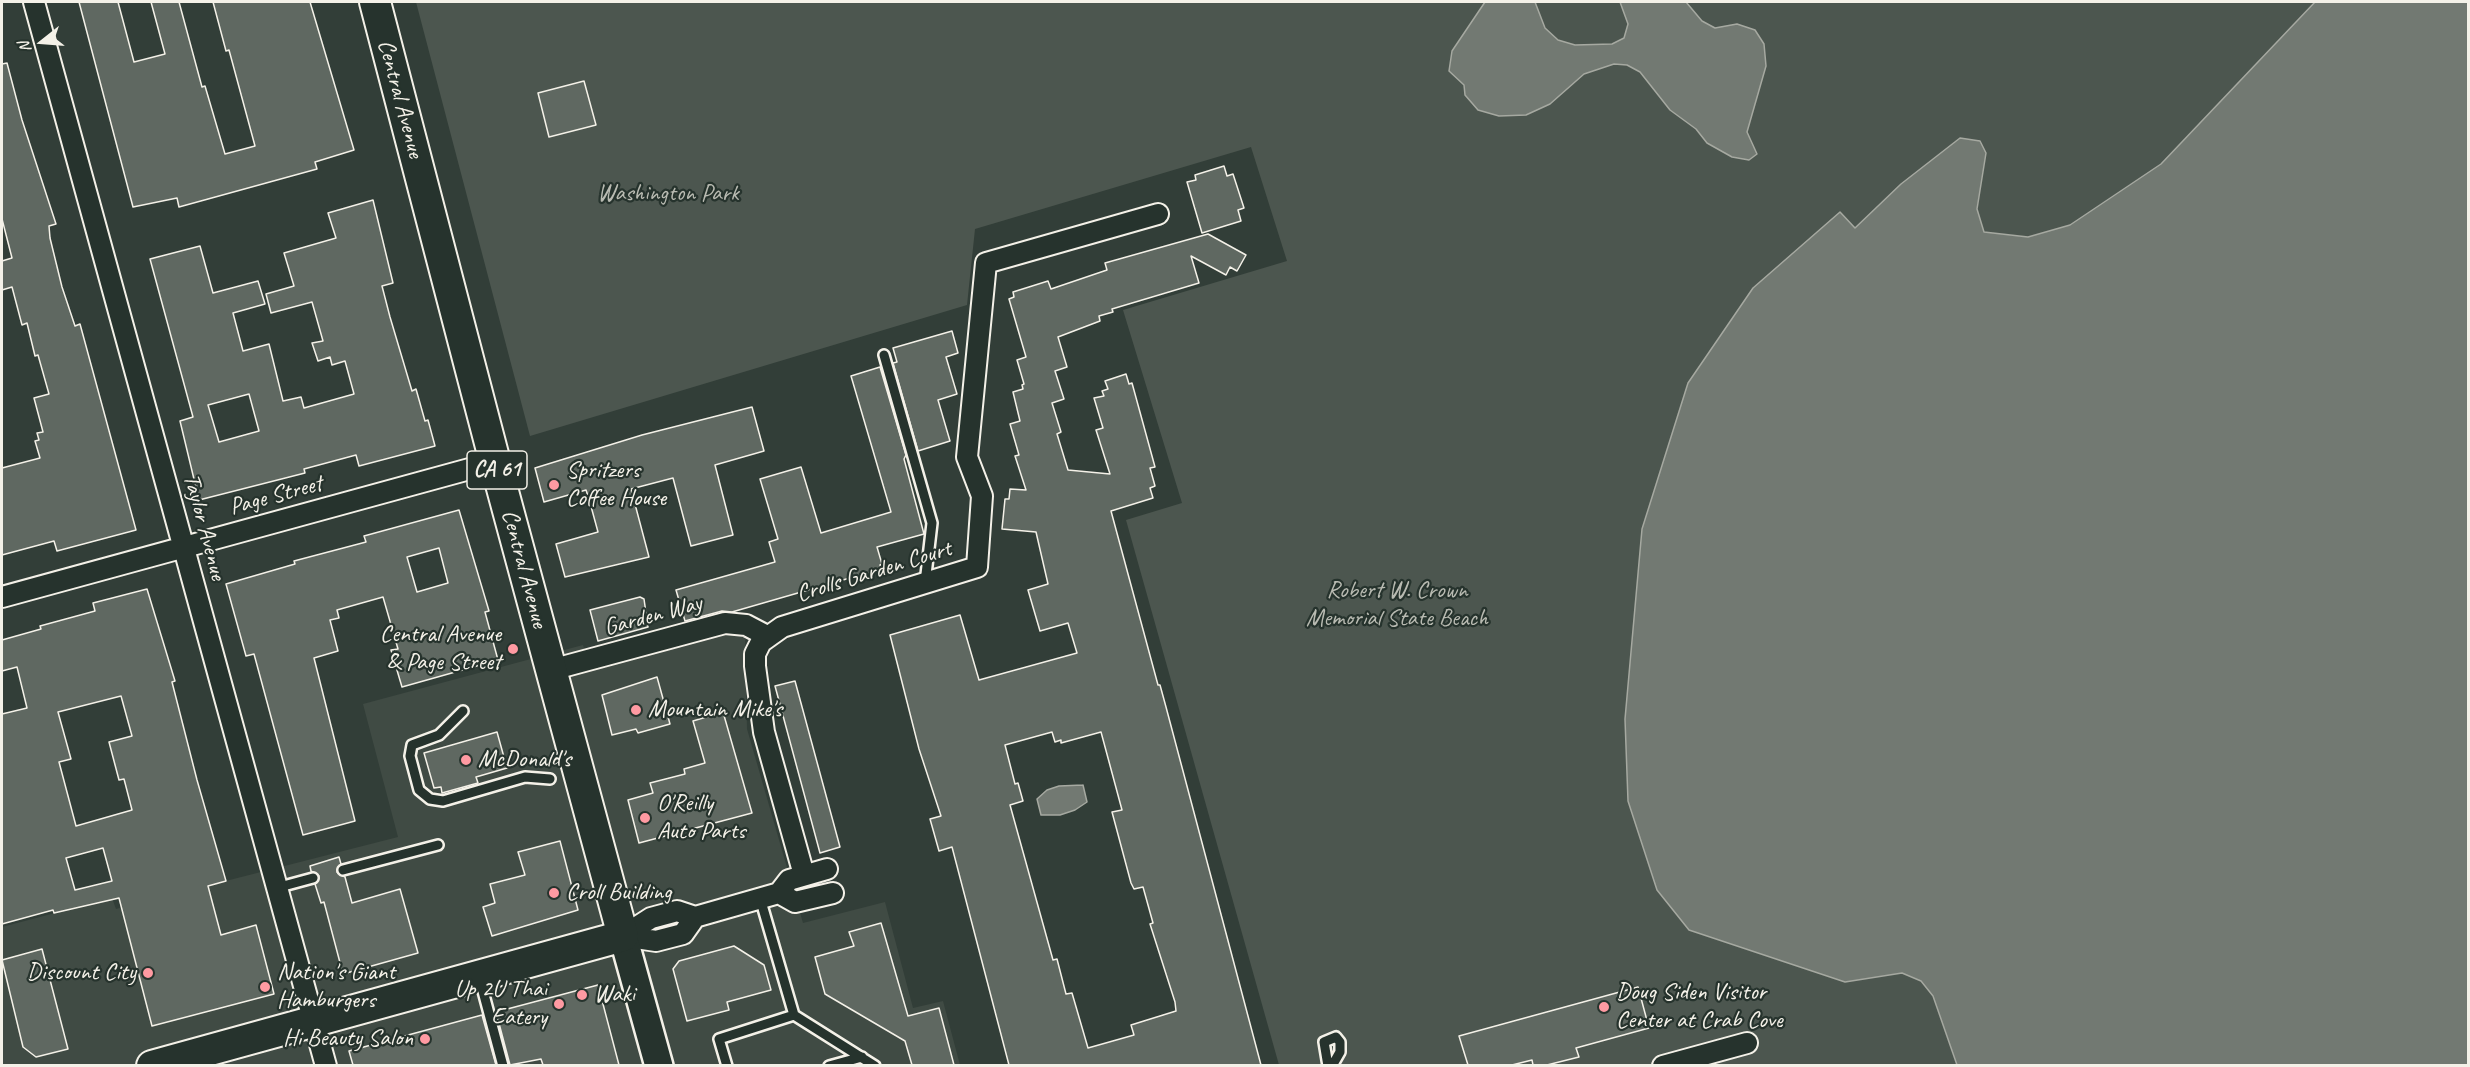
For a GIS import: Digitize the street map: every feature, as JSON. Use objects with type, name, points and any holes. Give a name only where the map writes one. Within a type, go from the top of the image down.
[{"type":"main road","name":"Central Avenue","points":[[375,2],[495,462],[624,936]]},
{"type":"main road","points":[[152,1065],[624,936]]},
{"type":"street","name":"Taylor Avenue","points":[[34,2],[312,1021],[326,1065]]},
{"type":"street","name":"Crolls Garden Court","points":[[766,636],[782,627],[977,567],[982,496],[967,457],[986,263],[1158,214]]},
{"type":"street","name":"Page Street","points":[[2,597],[495,462]]},
{"type":"street","name":"Garden Way","points":[[551,670],[725,623],[746,625],[766,636]]},
{"type":"street","points":[[766,636],[755,654],[759,705],[804,875]]},
{"type":"street","points":[[624,936],[651,918],[677,911],[695,916],[770,896],[789,880],[827,869]]},
{"type":"street","points":[[770,896],[795,902],[833,893]]},
{"type":"street","name":"Central Avenue","points":[[624,936],[660,1065]]},
{"type":"street","points":[[1663,1065],[1702,1060],[1747,1042]]},
{"type":"lane","points":[[884,356],[932,523],[925,583]]},
{"type":"lane","points":[[463,711],[439,735],[412,746],[410,756],[419,790],[430,799],[443,801],[525,777],[550,779]]},
{"type":"lane","points":[[343,870],[438,844]]},
{"type":"lane","points":[[276,888],[313,878]]},
{"type":"lane","points":[[770,896],[794,1015],[875,1065]]},
{"type":"lane","points":[[479,977],[504,1065]]},
{"type":"lane","points":[[727,1065],[719,1039],[794,1015]]},
{"type":"lane","points":[[829,1065],[862,1057]]},
{"type":"shaded area","points":[[1485,2],[1535,2],[1545,28],[1558,40],[1575,45],[1612,44],[1624,38],[1628,24],[1620,2],[1686,2],[1702,21],[1715,28],[1737,24],[1755,30],[1764,44],[1766,66],[1747,132],[1757,154],[1749,160],[1732,157],[1707,143],[1696,129],[1670,110],[1640,72],[1627,65],[1614,64],[1584,74],[1550,104],[1526,115],[1499,116],[1478,110],[1465,95],[1464,85],[1449,71],[1452,51]]},
{"type":"shaded area","points":[[2315,2],[2468,2],[2468,1065],[1957,1065],[1933,996],[1921,981],[1902,973],[1845,982],[1689,930],[1657,890],[1628,801],[1625,719],[1642,529],[1688,383],[1753,288],[1840,212],[1855,228],[1901,184],[1960,138],[1980,141],[1986,153],[1977,209],[1984,232],[2028,237],[2070,225],[2161,164]]},
{"type":"shaded area","points":[[733,631],[745,633],[747,729],[803,923],[885,902],[913,1008],[943,1001],[960,1065],[2,1066],[2,927],[112,898],[116,909],[398,837],[363,704],[583,645],[591,671]]},
{"type":"shaded area","points":[[1083,785],[1087,802],[1075,810],[1060,815],[1041,815],[1037,799],[1047,790],[1059,786]]},
{"type":"green space","name":"Robert W. Crown Memorial State Beach","points":[[416,2],[2315,2],[2161,164],[2070,225],[2028,237],[1984,232],[1977,209],[1986,153],[1901,184],[1855,229],[1840,213],[1753,288],[1688,383],[1642,529],[1845,982],[1902,973],[1921,981],[1933,996],[1957,1066],[1279,1065],[1126,520],[1182,503],[1123,310],[1287,261],[1251,147],[975,229],[967,305],[530,436]]},
{"type":"building","points":[[79,2],[118,2],[134,62],[165,54],[151,2],[179,2],[202,87],[205,86],[225,154],[255,146],[229,50],[226,51],[213,2],[310,2],[354,150],[315,162],[317,169],[179,207],[177,198],[133,207]]},
{"type":"building","points":[[7,63],[22,120],[56,224],[49,226],[50,238],[62,287],[75,326],[80,324],[136,530],[57,551],[54,541],[2,555],[2,468],[40,458],[35,441],[39,440],[37,433],[43,432],[34,398],[49,394],[38,355],[35,356],[27,323],[22,325],[12,287],[2,290],[2,261],[12,258],[2,219],[2,64]]},
{"type":"building","points":[[584,81],[596,125],[549,137],[538,93]]},
{"type":"building","points":[[1224,166],[1227,176],[1233,174],[1244,208],[1238,210],[1241,221],[1202,233],[1187,182],[1196,180],[1195,175]]},
{"type":"building","points":[[373,200],[393,283],[382,286],[412,391],[416,389],[435,446],[359,466],[356,455],[304,469],[305,473],[199,500],[180,421],[193,417],[150,259],[200,246],[213,293],[258,281],[265,304],[233,313],[243,351],[269,344],[283,401],[301,397],[304,408],[354,394],[345,361],[332,365],[330,357],[318,361],[312,343],[323,341],[312,302],[271,313],[266,294],[294,286],[284,253],[336,238],[328,213]],"holes":[[[249,394],[259,431],[219,442],[208,405]]]},
{"type":"building","points":[[1208,234],[1246,255],[1237,271],[1230,267],[1226,275],[1191,256],[1199,283],[1112,309],[1113,312],[1099,316],[1100,321],[1058,337],[1067,367],[1055,371],[1064,399],[1052,403],[1061,432],[1057,434],[1068,470],[1110,474],[1096,430],[1103,428],[1094,398],[1104,396],[1102,391],[1108,389],[1105,381],[1126,374],[1129,384],[1132,383],[1155,467],[1150,468],[1155,486],[1150,488],[1153,498],[1111,511],[1166,707],[1261,1065],[1009,1065],[952,847],[939,851],[930,819],[941,816],[919,749],[890,635],[960,615],[979,680],[1077,653],[1068,623],[1040,631],[1028,590],[1048,584],[1036,532],[1002,529],[1005,499],[1009,499],[1010,489],[1026,490],[1015,456],[1019,455],[1010,424],[1020,421],[1013,392],[1023,389],[1024,384],[1017,360],[1026,357],[1009,299],[1014,297],[1013,292],[1048,281],[1051,289],[1107,270],[1105,263]],"holes":[[[1052,732],[1055,742],[1061,740],[1061,743],[1101,732],[1122,810],[1112,812],[1131,883],[1134,889],[1143,887],[1153,923],[1150,924],[1176,1011],[1131,1025],[1134,1035],[1088,1048],[1072,993],[1066,994],[1057,959],[1053,960],[1010,805],[1023,801],[1018,783],[1015,784],[1005,745]]]},
{"type":"building","points":[[952,331],[958,353],[946,357],[957,394],[938,400],[950,441],[918,451],[893,363],[897,362],[893,348]]},
{"type":"building","points":[[880,367],[906,455],[904,459],[924,534],[877,547],[882,564],[881,569],[732,612],[722,611],[685,621],[676,590],[775,562],[769,542],[778,539],[760,479],[801,467],[821,533],[891,512],[851,376]]},
{"type":"building","points":[[752,407],[764,451],[715,465],[733,535],[691,546],[673,478],[631,489],[649,557],[565,577],[556,544],[598,532],[589,499],[586,490],[544,502],[535,468],[642,435]]},
{"type":"building","points":[[459,510],[489,611],[485,612],[498,660],[402,687],[391,650],[398,649],[383,597],[337,610],[339,618],[330,620],[338,651],[314,658],[355,821],[303,835],[254,654],[246,656],[226,584],[295,564],[294,561],[366,542],[364,536]],"holes":[[[439,548],[448,583],[417,592],[407,557]]]},
{"type":"building","points":[[147,589],[175,681],[172,682],[226,881],[208,886],[221,935],[256,925],[274,994],[152,1026],[119,898],[54,913],[53,910],[2,924],[2,714],[27,708],[17,667],[2,671],[2,640],[41,629],[40,626],[95,611],[93,603]],"holes":[[[121,696],[132,736],[109,742],[119,780],[124,779],[132,810],[76,826],[59,762],[71,759],[58,712]],[[103,848],[112,881],[75,890],[66,858]]]},
{"type":"building","points":[[640,597],[644,599],[648,627],[598,641],[590,610]]},
{"type":"building","name":"Mountain Mike's","points":[[657,677],[670,724],[638,733],[636,729],[612,735],[602,695]]},
{"type":"building","points":[[795,681],[840,847],[820,853],[775,686]]},
{"type":"building","points":[[723,712],[752,813],[639,843],[628,800],[653,793],[650,783],[685,774],[684,769],[705,763],[693,721]]},
{"type":"building","name":"McDonald's","points":[[497,732],[507,768],[476,777],[478,783],[442,793],[441,787],[434,788],[424,753]]},
{"type":"building","points":[[560,841],[578,910],[492,936],[483,907],[495,903],[490,884],[525,875],[518,852]]},
{"type":"building","points":[[339,857],[341,864],[337,872],[345,877],[352,903],[400,889],[418,953],[343,974],[324,902],[321,903],[315,884],[319,876],[311,871],[310,866]]},
{"type":"building","points":[[881,923],[908,1016],[939,1008],[954,1065],[912,1065],[905,1041],[825,994],[815,957],[854,946],[849,932]]},
{"type":"building","points":[[734,946],[764,965],[771,990],[727,1002],[729,1010],[687,1021],[673,969],[679,961]]},
{"type":"building","points":[[42,949],[68,1049],[36,1057],[23,1047],[2,960]]},
{"type":"building","points":[[598,985],[619,1065],[543,1065],[541,1059],[510,1065],[496,1012]]},
{"type":"building","name":"Doug Siden Visitor Center at Crab Cove","points":[[1638,987],[1649,1028],[1576,1048],[1579,1057],[1547,1065],[1533,1065],[1532,1060],[1512,1065],[1468,1065],[1459,1036]]},
{"type":"building","points":[[482,1015],[496,1065],[353,1065],[349,1051]]},
{"type":"place","name":"Spritzers Coffee House","points":[[554,485]]},
{"type":"place","name":"Central Avenue & Page Street","points":[[513,649]]},
{"type":"place","name":"Mountain Mike's","points":[[636,710]]},
{"type":"place","name":"McDonald's","points":[[466,760]]},
{"type":"place","name":"O'Reilly Auto Parts","points":[[645,818]]},
{"type":"place","name":"Croll Building","points":[[554,893]]},
{"type":"place","name":"Discount City","points":[[148,973]]},
{"type":"place","name":"Nation's Giant Hamburgers","points":[[265,987]]},
{"type":"place","name":"Waki","points":[[582,995]]},
{"type":"place","name":"Up 2U Thai Eatery","points":[[559,1004]]},
{"type":"place","name":"Doug Siden Visitor Center at Crab Cove","points":[[1604,1007]]},
{"type":"place","name":"Hi Beauty Salon","points":[[425,1039]]},
{"type":"park label","name":"Washington Park","points":[[668,194]]}]
